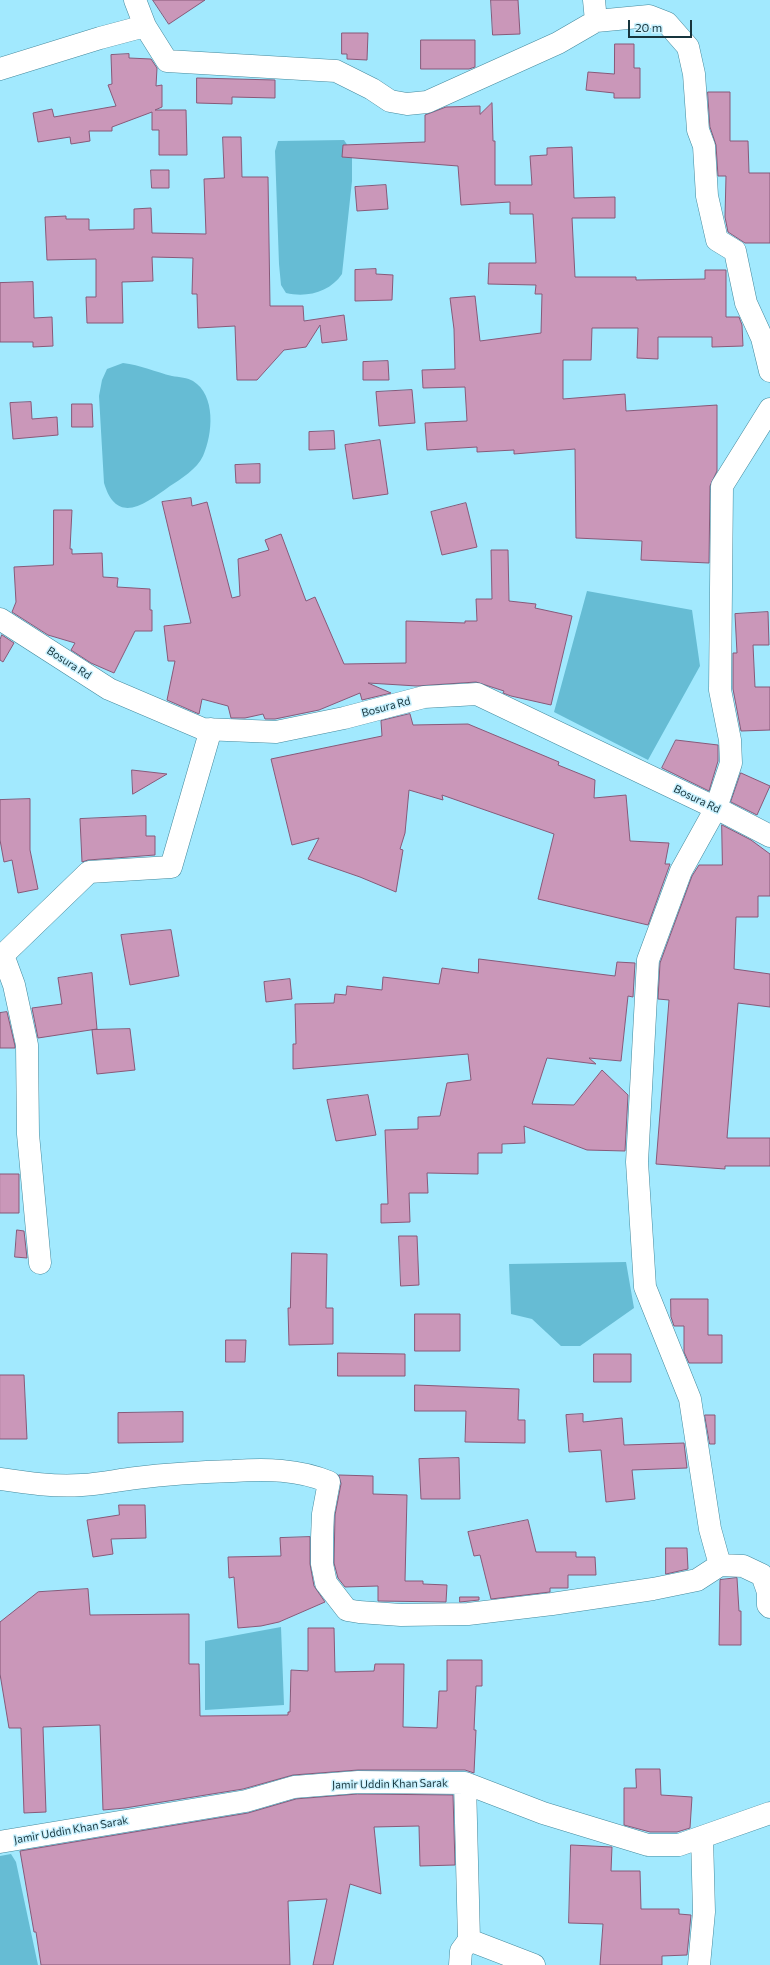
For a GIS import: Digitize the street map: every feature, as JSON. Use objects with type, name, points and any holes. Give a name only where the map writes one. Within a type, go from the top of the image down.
[{"type":"street","points":[[135,0],[145,26],[167,61],[336,71],[372,89],[390,101],[407,104],[427,102],[558,43],[596,21],[650,16],[667,23],[688,47],[694,74],[698,130],[704,146],[707,196],[717,240],[735,251],[746,303],[762,338],[770,371]]},
{"type":"street","points":[[594,0],[596,21]]},
{"type":"street","points":[[0,69],[100,38],[145,26]]},
{"type":"street","points":[[720,1566],[710,1529],[690,1399],[645,1287],[637,1162],[648,960],[682,871],[716,808],[731,763],[730,740],[720,690],[722,486],[770,409]]},
{"type":"street","name":"Bosura Rd","points":[[0,619],[109,689],[203,728],[276,732],[344,718],[424,697],[477,694],[716,808],[770,836]]},
{"type":"street","points":[[40,1263],[28,1134],[27,1045],[14,985],[2,955],[89,872],[171,867],[211,729]]},
{"type":"street","points":[[0,1479],[48,1486],[82,1485],[181,1473],[243,1470],[279,1470],[318,1477],[329,1482],[323,1514],[322,1564],[326,1582],[347,1610],[401,1615],[468,1614],[653,1589],[697,1580],[720,1566],[743,1566],[762,1575],[768,1592],[768,1605],[770,1607]]},
{"type":"street","name":"Jamir Uddin Khan Sarak","points":[[0,1842],[246,1801],[294,1787],[358,1782],[465,1783],[543,1813],[648,1845],[679,1845],[770,1812]]},
{"type":"street","points":[[460,1965],[460,1951],[469,1940],[465,1783]]},
{"type":"street","points":[[699,1965],[704,1912],[702,1837]]},
{"type":"street","points":[[469,1940],[534,1965]]},
{"type":"water","points":[[344,140],[352,152],[352,181],[342,274],[331,285],[317,292],[302,295],[286,293],[281,285],[279,264],[275,151],[278,141]]},
{"type":"water","points":[[123,363],[136,365],[193,381],[200,387],[206,396],[210,416],[209,437],[203,456],[197,465],[184,477],[151,499],[142,504],[124,508],[116,504],[110,496],[104,483],[99,396],[102,380],[107,369]]},
{"type":"water","points":[[587,591],[692,610],[700,666],[648,760],[554,712]]},
{"type":"water","points":[[626,1262],[634,1308],[580,1346],[561,1346],[532,1319],[511,1314],[509,1264]]},
{"type":"water","points":[[281,1627],[284,1705],[205,1710],[205,1641]]},
{"type":"water","points":[[11,1854],[16,1862],[38,1965],[0,1965],[0,1856]]},
{"type":"building","points":[[153,0],[205,0],[169,24]]},
{"type":"building","points":[[491,0],[518,0],[520,34],[493,35]]},
{"type":"building","points":[[342,33],[368,33],[367,60],[347,59],[347,54],[342,54]]},
{"type":"building","points":[[421,40],[475,40],[475,67],[469,69],[421,69]]},
{"type":"building","points":[[615,44],[634,44],[634,68],[640,68],[640,98],[614,98],[614,93],[586,90],[588,72],[614,74]]},
{"type":"building","points":[[129,54],[129,58],[151,59],[157,68],[156,86],[162,85],[162,107],[155,110],[186,110],[187,155],[159,155],[159,130],[152,130],[152,112],[112,127],[112,131],[89,131],[90,141],[71,144],[70,137],[38,142],[33,113],[52,109],[54,117],[116,106],[108,85],[112,84],[111,55]]},
{"type":"building","points":[[197,78],[275,80],[275,98],[232,97],[232,104],[197,103]]},
{"type":"building","points":[[708,92],[730,92],[730,141],[748,141],[749,173],[770,173],[770,243],[745,243],[728,232],[725,217],[726,176],[718,176],[716,145],[710,127]]},
{"type":"building","points":[[492,103],[493,141],[495,141],[495,185],[532,185],[530,156],[547,155],[547,148],[572,147],[574,198],[615,197],[615,218],[572,218],[575,277],[636,277],[636,280],[705,279],[705,270],[726,270],[726,317],[739,317],[742,325],[743,346],[712,347],[712,337],[658,337],[658,359],[637,358],[638,328],[592,328],[591,360],[563,360],[563,399],[625,394],[626,411],[717,405],[717,471],[710,486],[709,563],[641,560],[642,541],[576,538],[575,449],[514,454],[514,450],[477,452],[477,447],[427,450],[425,423],[467,421],[465,387],[423,388],[422,370],[455,369],[454,329],[450,298],[475,296],[480,341],[541,333],[542,294],[535,294],[536,285],[488,284],[489,263],[536,263],[533,214],[510,214],[510,202],[461,205],[458,166],[342,157],[343,145],[425,142],[425,115],[446,107],[480,106],[480,114]]},
{"type":"building","points":[[223,137],[241,137],[242,177],[268,177],[270,306],[303,306],[304,321],[344,315],[347,340],[322,343],[320,325],[306,347],[284,350],[257,380],[237,380],[235,326],[198,328],[197,294],[192,294],[193,258],[152,257],[153,281],[122,282],[123,323],[87,323],[86,297],[96,297],[96,259],[47,260],[45,217],[66,216],[66,219],[89,219],[89,230],[134,229],[134,209],[151,208],[152,233],[206,234],[204,179],[224,178]]},
{"type":"building","points":[[151,170],[169,170],[169,188],[152,188]]},
{"type":"building","points":[[386,185],[388,209],[357,211],[355,187]]},
{"type":"building","points":[[376,269],[376,274],[393,275],[392,300],[355,301],[355,270]]},
{"type":"building","points":[[33,282],[34,318],[52,317],[53,346],[33,347],[33,342],[0,342],[0,283]]},
{"type":"building","points":[[388,361],[389,380],[363,380],[363,362]]},
{"type":"building","points":[[412,390],[415,423],[379,426],[376,392]]},
{"type":"building","points":[[31,402],[32,419],[57,417],[58,435],[13,439],[10,403]]},
{"type":"building","points":[[72,404],[92,404],[93,427],[72,427]]},
{"type":"building","points":[[334,431],[335,449],[309,450],[309,432]]},
{"type":"building","points":[[380,440],[388,494],[353,499],[345,445]]},
{"type":"building","points":[[260,464],[260,483],[236,483],[235,465]]},
{"type":"building","points":[[191,498],[192,506],[207,502],[232,598],[240,596],[238,559],[269,550],[265,540],[281,534],[306,601],[315,597],[344,664],[406,663],[406,621],[465,623],[465,621],[477,621],[476,599],[492,599],[491,550],[508,550],[509,601],[536,604],[535,608],[572,616],[551,705],[511,696],[503,693],[504,691],[476,682],[417,686],[368,683],[391,693],[362,700],[360,693],[319,710],[275,719],[265,719],[263,714],[245,718],[231,718],[228,706],[202,699],[199,714],[167,700],[175,661],[168,661],[164,626],[191,623],[162,502]]},
{"type":"building","points":[[466,503],[477,547],[442,555],[431,512]]},
{"type":"building","points":[[54,510],[72,510],[70,549],[72,549],[72,554],[102,553],[103,577],[118,578],[117,587],[150,589],[152,631],[135,631],[114,673],[91,663],[71,650],[75,643],[48,635],[12,612],[16,602],[14,567],[53,565]]},
{"type":"building","points":[[768,612],[769,645],[753,645],[755,687],[770,687],[770,730],[741,731],[733,689],[733,653],[737,653],[735,614]]},
{"type":"building","points":[[2,635],[14,643],[3,662],[0,660],[0,640]]},
{"type":"building","points":[[410,714],[413,725],[468,724],[559,762],[558,765],[595,780],[594,798],[626,795],[630,841],[669,843],[665,864],[670,864],[648,925],[538,899],[554,834],[442,795],[443,800],[409,790],[405,833],[400,849],[403,850],[396,892],[360,877],[308,859],[319,838],[292,845],[271,759],[382,736],[381,721]]},
{"type":"building","points":[[676,740],[718,745],[718,761],[709,791],[662,768]]},
{"type":"building","points":[[132,770],[167,774],[133,794]]},
{"type":"building","points":[[741,773],[770,786],[757,815],[731,802]]},
{"type":"building","points":[[30,799],[30,850],[38,889],[18,893],[12,860],[4,862],[0,840],[0,800]]},
{"type":"building","points":[[146,816],[146,836],[155,836],[155,855],[88,860],[82,862],[80,819]]},
{"type":"building","points":[[722,825],[751,840],[770,854],[770,896],[758,896],[758,917],[736,917],[734,969],[770,974],[770,1007],[738,1003],[727,1138],[770,1138],[770,1166],[725,1166],[725,1169],[656,1164],[669,1000],[658,999],[660,963],[692,876],[699,865],[722,865]]},
{"type":"building","points":[[171,930],[179,976],[130,985],[121,935]]},
{"type":"building","points":[[479,959],[615,976],[617,962],[635,963],[633,997],[628,996],[621,1061],[589,1058],[596,1064],[547,1058],[532,1104],[574,1105],[602,1070],[628,1095],[625,1151],[587,1150],[524,1126],[525,1143],[502,1144],[502,1153],[478,1153],[478,1174],[427,1173],[428,1193],[409,1193],[410,1222],[381,1223],[381,1204],[388,1204],[385,1130],[418,1129],[418,1117],[440,1116],[447,1083],[471,1080],[468,1054],[293,1069],[293,1044],[296,1044],[295,1004],[334,1003],[335,994],[346,995],[347,986],[382,990],[383,977],[439,984],[442,968],[478,973]]},
{"type":"building","points":[[92,973],[97,1029],[38,1038],[32,1008],[62,1004],[58,978]]},
{"type":"building","points":[[290,979],[292,999],[266,1002],[264,982]]},
{"type":"building","points":[[7,1012],[15,1048],[0,1048],[0,1013]]},
{"type":"building","points":[[130,1029],[135,1070],[97,1074],[92,1030]]},
{"type":"building","points":[[368,1095],[376,1135],[336,1141],[327,1100]]},
{"type":"building","points":[[0,1174],[19,1174],[19,1213],[0,1213]]},
{"type":"building","points":[[17,1230],[24,1231],[27,1258],[15,1257]]},
{"type":"building","points":[[399,1236],[417,1236],[419,1285],[401,1286]]},
{"type":"building","points":[[292,1253],[327,1254],[326,1308],[333,1308],[333,1344],[289,1345],[288,1308],[290,1308]]},
{"type":"building","points":[[671,1299],[708,1299],[708,1335],[722,1335],[722,1363],[689,1363],[684,1352],[684,1326],[674,1326],[671,1317]]},
{"type":"building","points":[[415,1314],[460,1314],[460,1351],[415,1351]]},
{"type":"building","points":[[226,1340],[246,1340],[245,1362],[226,1362]]},
{"type":"building","points":[[338,1353],[405,1354],[405,1376],[338,1376]]},
{"type":"building","points":[[594,1354],[631,1354],[631,1382],[594,1382]]},
{"type":"building","points":[[0,1375],[24,1375],[27,1439],[0,1439]]},
{"type":"building","points":[[415,1385],[519,1389],[518,1420],[525,1420],[525,1443],[465,1442],[466,1411],[415,1411]]},
{"type":"building","points":[[183,1412],[183,1442],[118,1443],[118,1413]]},
{"type":"building","points":[[583,1414],[583,1422],[622,1418],[624,1445],[684,1443],[687,1468],[632,1470],[635,1499],[606,1502],[601,1450],[569,1452],[566,1415]]},
{"type":"building","points":[[705,1415],[715,1415],[715,1444],[710,1444]]},
{"type":"building","points":[[459,1458],[460,1499],[421,1499],[419,1459]]},
{"type":"building","points":[[339,1475],[373,1476],[373,1494],[407,1495],[405,1581],[423,1581],[423,1584],[447,1585],[446,1602],[378,1601],[378,1586],[345,1587],[338,1578],[334,1563],[335,1515],[341,1484]]},
{"type":"building","points":[[119,1505],[145,1505],[146,1538],[111,1539],[113,1554],[93,1557],[87,1520],[119,1515]]},
{"type":"building","points":[[528,1520],[536,1552],[576,1552],[576,1557],[595,1557],[596,1575],[568,1575],[568,1588],[550,1588],[550,1592],[491,1599],[480,1555],[474,1556],[468,1532]]},
{"type":"building","points":[[310,1537],[310,1564],[314,1586],[325,1602],[279,1622],[261,1626],[238,1628],[234,1577],[229,1578],[228,1557],[281,1556],[280,1538]]},
{"type":"building","points":[[666,1548],[687,1548],[688,1569],[666,1574]]},
{"type":"building","points":[[737,1578],[739,1611],[741,1611],[741,1645],[719,1645],[720,1580]]},
{"type":"building","points":[[88,1589],[90,1615],[189,1614],[189,1664],[199,1664],[200,1716],[288,1715],[288,1712],[290,1712],[291,1670],[308,1671],[308,1628],[334,1628],[335,1672],[374,1671],[375,1664],[404,1664],[403,1727],[437,1728],[439,1691],[447,1691],[447,1660],[482,1660],[482,1686],[476,1686],[474,1773],[465,1770],[358,1770],[293,1775],[243,1789],[125,1808],[103,1810],[100,1725],[43,1727],[46,1812],[24,1813],[21,1728],[9,1728],[0,1674],[0,1622],[38,1592]]},
{"type":"building","points":[[460,1597],[479,1597],[479,1600],[460,1602]]},
{"type":"building","points":[[636,1769],[660,1769],[661,1795],[692,1797],[690,1828],[677,1832],[650,1832],[624,1825],[624,1788],[636,1788]]},
{"type":"building","points":[[358,1794],[453,1795],[455,1865],[420,1866],[419,1826],[374,1827],[381,1894],[350,1884],[333,1965],[313,1965],[327,1899],[288,1901],[290,1965],[41,1965],[20,1851],[248,1813],[296,1799]]},
{"type":"building","points":[[571,1845],[612,1847],[611,1871],[640,1871],[641,1909],[679,1909],[679,1914],[691,1915],[687,1955],[662,1956],[662,1965],[600,1965],[603,1924],[569,1923]]}]
